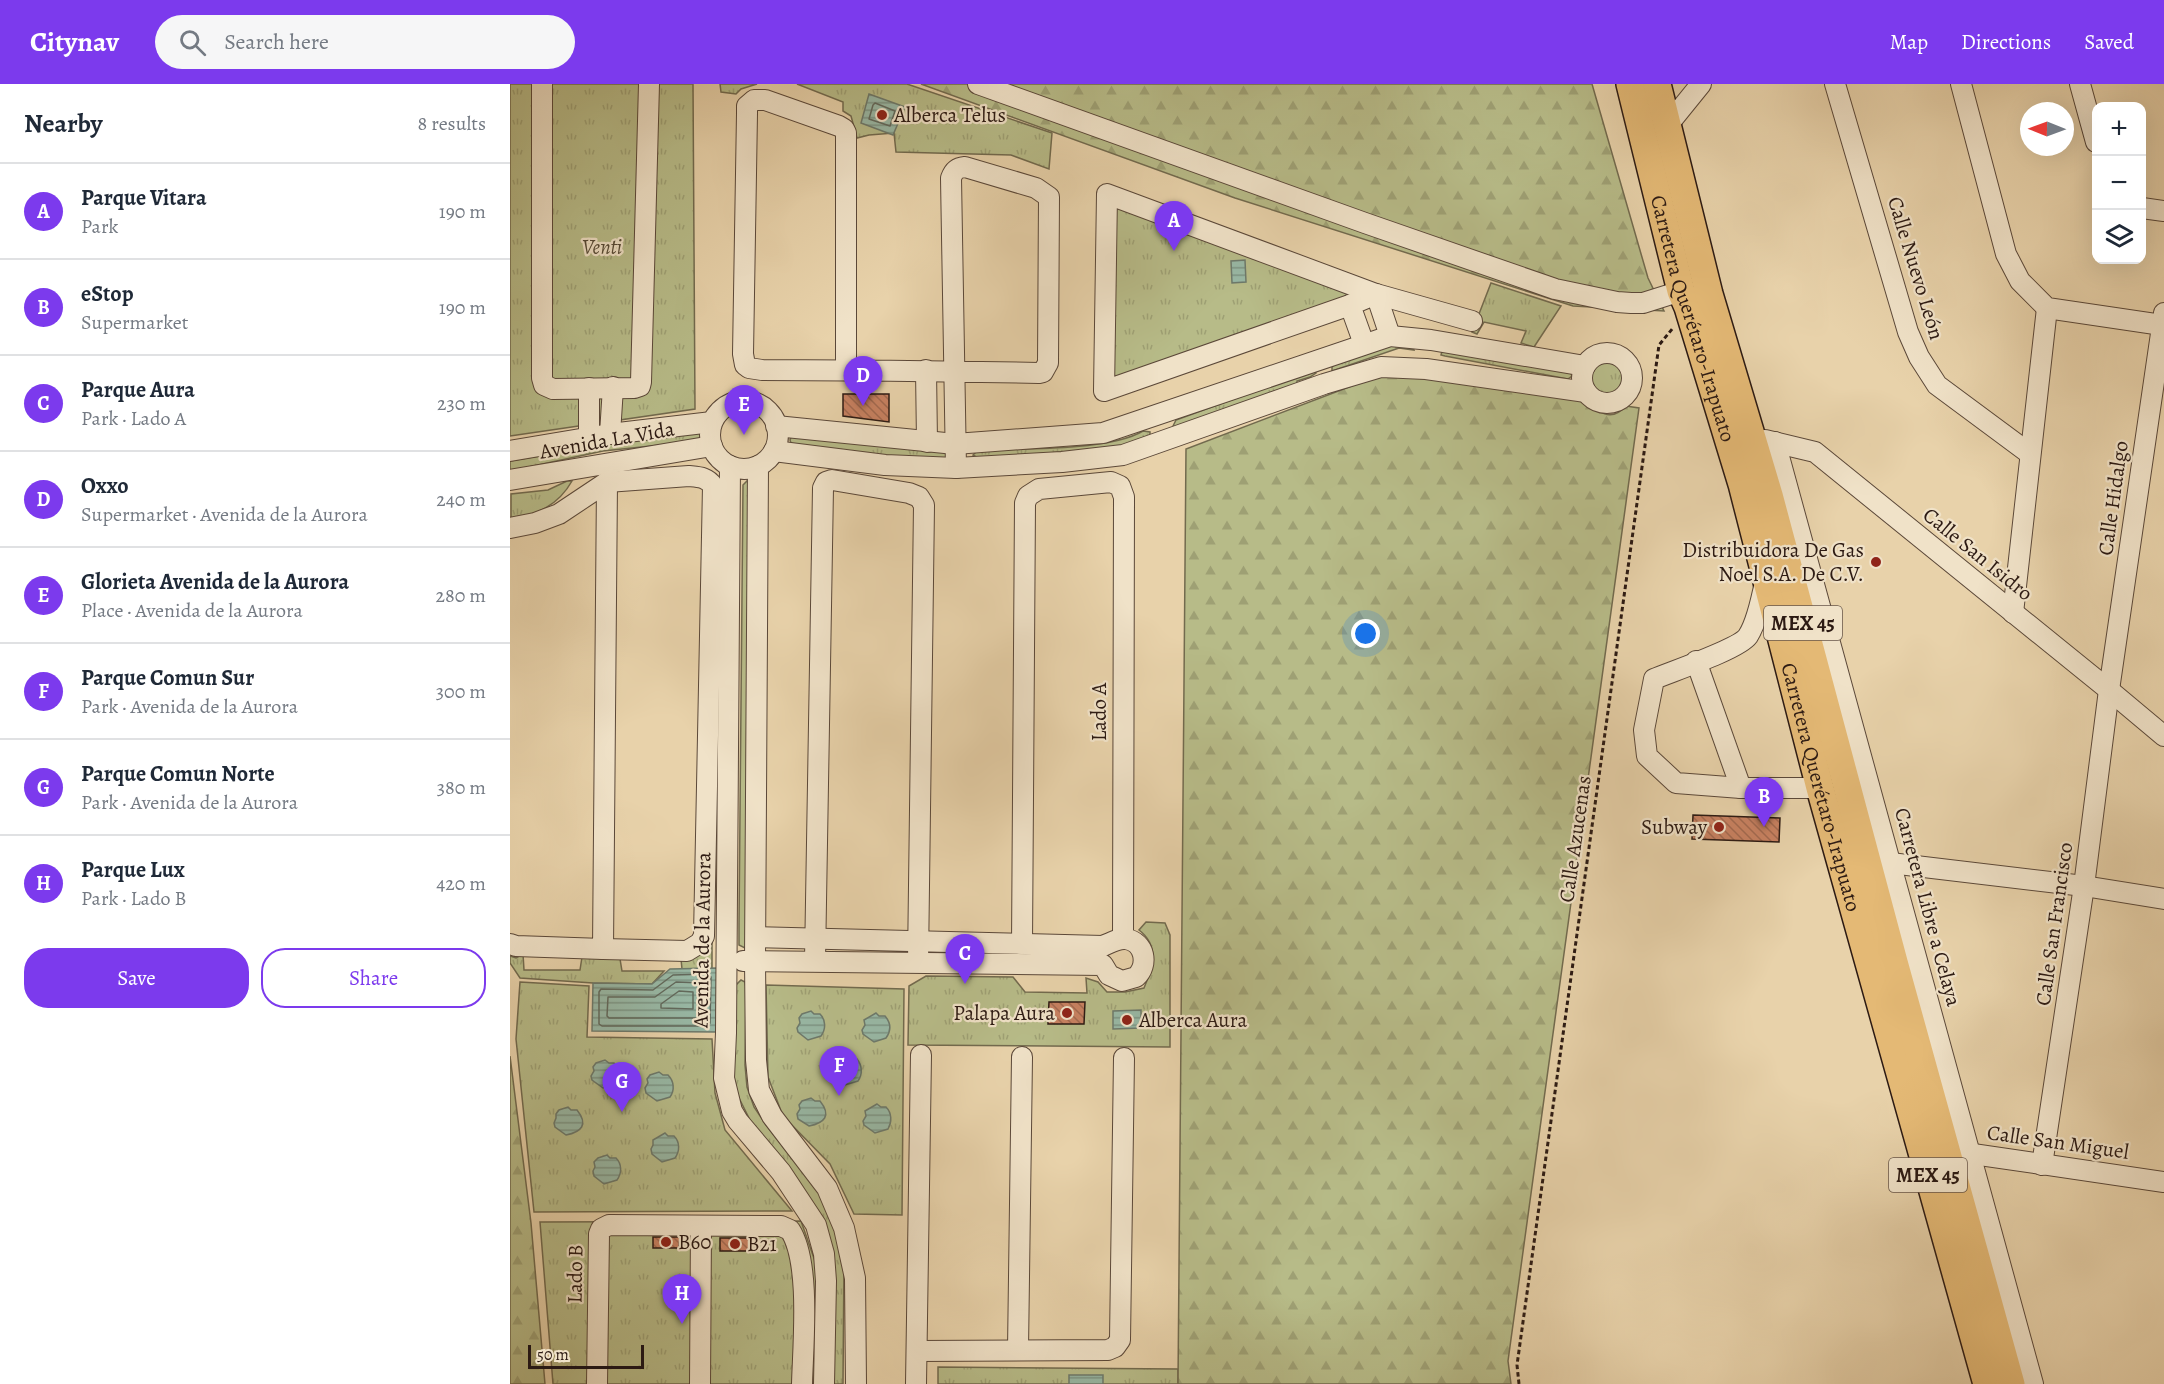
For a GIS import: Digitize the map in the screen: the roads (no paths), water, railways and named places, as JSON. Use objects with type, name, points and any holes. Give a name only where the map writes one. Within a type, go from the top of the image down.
[{"type":"highway","name":"MEX 45","points":[[1659,88],[1709,294],[1763,440],[1879,862],[1957,1151],[2011,1384]]},
{"type":"highway","name":"Carretera Querétaro-Irapuato","points":[[1631,90],[1685,299],[1742,484],[1820,788],[1987,1384]]},
{"type":"street","points":[[542,84],[542,378],[544,385],[553,389],[637,387],[643,378],[649,84]]},
{"type":"street","points":[[978,84],[1556,289],[1617,302],[1642,303],[1685,299]]},
{"type":"street","points":[[1667,126],[1701,84]]},
{"type":"street","name":"Calle Nuevo León","points":[[1835,84],[1908,332],[1919,357],[1938,385],[2030,454]]},
{"type":"street","points":[[1961,84],[2006,254],[2020,281],[2047,308],[2163,319]]},
{"type":"street","points":[[2080,84],[2092,125]]},
{"type":"street","points":[[846,370],[846,133],[839,126],[765,100],[754,100],[747,106],[743,359],[749,368],[762,370],[846,370],[926,370],[955,371],[1039,373],[1046,369],[1048,363],[1048,197],[1036,188],[965,167],[955,170],[951,178],[955,371],[956,468]]},
{"type":"street","points":[[1376,294],[1104,391],[1107,194],[1376,294],[1472,321]]},
{"type":"street","points":[[2146,209],[2164,211]]},
{"type":"street","points":[[1376,294],[1390,336]]},
{"type":"street","points":[[1350,305],[1364,344]]},
{"type":"street","points":[[2013,613],[2047,308]]},
{"type":"street","name":"Calle Hidalgo","points":[[2109,690],[2163,319]]},
{"type":"street","points":[[776,426],[955,444],[1103,433],[1390,336],[1431,340],[1585,366]]},
{"type":"street","points":[[1426,369],[1431,340]]},
{"type":"street","points":[[774,451],[885,465],[956,468],[1109,457],[1124,455],[1373,368],[1394,366],[1426,369],[1586,392],[1597,402],[1613,403],[1626,395],[1630,389],[1632,374],[1625,360],[1611,353],[1596,355],[1585,366],[1582,375],[1586,392]]},
{"type":"street","points":[[926,370],[927,442]]},
{"type":"street","points":[[610,434],[613,387]]},
{"type":"street","points":[[589,388],[589,437]]},
{"type":"street","points":[[744,401],[755,403],[772,416],[776,426],[778,434],[774,451],[758,466],[746,469],[730,466],[719,458],[712,446],[712,422],[723,408],[733,403],[744,401]]},
{"type":"street","points":[[1151,418],[1160,442]]},
{"type":"street","name":"Avenida La Vida","points":[[510,451],[589,437],[712,422]]},
{"type":"street","name":"Calle San Isidro","points":[[1763,440],[1815,452],[2164,736]]},
{"type":"street","name":"Avenida La Vida","points":[[510,480],[712,446]]},
{"type":"street","points":[[1776,485],[1805,449]]},
{"type":"street","name":"Avenida de la Aurora","points":[[730,466],[724,1078],[728,1100],[738,1121],[781,1172],[816,1225],[824,1254],[826,1281],[824,1384]]},
{"type":"street","points":[[758,466],[755,961],[756,1060],[759,1090],[772,1116],[827,1188],[844,1228],[855,1278],[856,1384]]},
{"type":"street","points":[[510,528],[535,523],[558,514],[607,482],[689,476],[710,480],[713,486],[704,936],[700,943],[687,951],[510,944]]},
{"type":"street","points":[[815,961],[823,488],[826,482],[832,480],[909,493],[919,497],[924,505],[918,962]]},
{"type":"street","points":[[603,949],[607,482]]},
{"type":"street","name":"Lado A","points":[[1022,944],[1025,503],[1028,496],[1039,489],[1111,482],[1120,486],[1124,497],[1123,939]]},
{"type":"street","points":[[1766,576],[1762,600],[1748,637],[1727,651],[1654,679],[1644,730],[1647,756],[1676,783],[1741,788],[1820,788]]},
{"type":"street","points":[[1696,662],[1741,788]]},
{"type":"street","name":"Calle San Francisco","points":[[2042,1165],[2085,886],[2109,690]]},
{"type":"street","points":[[1879,862],[2085,886],[2164,899]]},
{"type":"street","points":[[726,961],[1103,965],[1113,978],[1126,981],[1139,974],[1144,958],[1135,943],[1123,939],[1103,946],[756,937]]},
{"type":"street","points":[[916,1384],[921,1055]]},
{"type":"street","points":[[1018,1350],[1022,1057]]},
{"type":"street","points":[[917,1352],[1108,1350],[1115,1347],[1120,1340],[1124,1058]]},
{"type":"street","points":[[1957,1151],[2033,1384]]},
{"type":"street","name":"Calle San Miguel","points":[[1957,1151],[2164,1182]]},
{"type":"street","name":"Lado B","points":[[597,1384],[599,1234],[609,1225],[786,1227],[792,1234],[803,1283],[802,1384]]},
{"type":"street","points":[[700,1384],[701,1226]]},
{"type":"water","name":"Alberca Telus","points":[[869,94],[905,107],[893,135],[861,123]]},
{"type":"water","points":[[1245,260],[1246,282],[1232,283],[1231,261]]},
{"type":"water","points":[[717,968],[716,1032],[592,1031],[593,983],[652,984],[670,969]]},
{"type":"water","name":"Alberca Aura","points":[[1141,1010],[1141,1028],[1113,1029],[1113,1011]]},
{"type":"water","points":[[811,1011],[822,1016],[824,1028],[821,1036],[808,1040],[798,1032],[797,1028],[802,1014]]},
{"type":"water","points":[[876,1013],[879,1016],[885,1016],[889,1024],[889,1033],[886,1038],[874,1042],[863,1034],[862,1030],[865,1025],[864,1020]]},
{"type":"water","points":[[847,1056],[851,1060],[859,1061],[861,1073],[858,1081],[845,1085],[835,1077],[833,1072],[836,1068],[835,1063]]},
{"type":"water","points":[[605,1060],[614,1063],[618,1068],[619,1076],[616,1084],[603,1088],[592,1080],[591,1076],[596,1063]]},
{"type":"water","points":[[659,1072],[668,1075],[672,1080],[673,1089],[670,1097],[657,1101],[646,1093],[645,1088],[650,1075]]},
{"type":"water","points":[[811,1098],[820,1101],[826,1115],[819,1123],[809,1126],[798,1119],[797,1114],[802,1101]]},
{"type":"water","points":[[877,1104],[888,1109],[891,1121],[888,1129],[875,1133],[864,1125],[863,1121],[866,1116],[865,1111]]},
{"type":"water","points":[[568,1107],[571,1110],[577,1110],[583,1124],[576,1132],[566,1135],[555,1127],[554,1123],[559,1110]]},
{"type":"water","points":[[665,1133],[676,1138],[678,1150],[675,1158],[662,1162],[652,1154],[651,1149],[653,1140]]},
{"type":"water","points":[[607,1155],[618,1160],[620,1172],[617,1180],[604,1184],[594,1176],[593,1171],[594,1162]]},
{"type":"water","points":[[1069,1375],[1103,1375],[1103,1384],[1069,1384]]},
{"type":"place","name":"Alberca Telus","points":[[882,115]]},
{"type":"place","name":"Parque Vitara","points":[[1174,251]]},
{"type":"place","name":"Oxxo","points":[[863,406]]},
{"type":"place","name":"Glorieta Avenida de la Aurora","points":[[744,435]]},
{"type":"place","name":"Distribuidora De Gas Noel S.A. De C.V.","points":[[1876,562]]},
{"type":"place","name":"Subway","points":[[1719,827]]},
{"type":"place","name":"eStop","points":[[1764,827]]},
{"type":"place","name":"Parque Aura","points":[[965,984]]},
{"type":"place","name":"Palapa Aura","points":[[1067,1013]]},
{"type":"place","name":"Alberca Aura","points":[[1127,1020]]},
{"type":"place","name":"Parque Comun Sur","points":[[839,1096]]},
{"type":"place","name":"Parque Comun Norte","points":[[622,1112]]},
{"type":"place","name":"B60","points":[[666,1242]]},
{"type":"place","name":"B21","points":[[735,1244]]},
{"type":"place","name":"Parque Lux","points":[[682,1324]]},
{"type":"park label","name":"Venti","points":[[602,247]]}]
